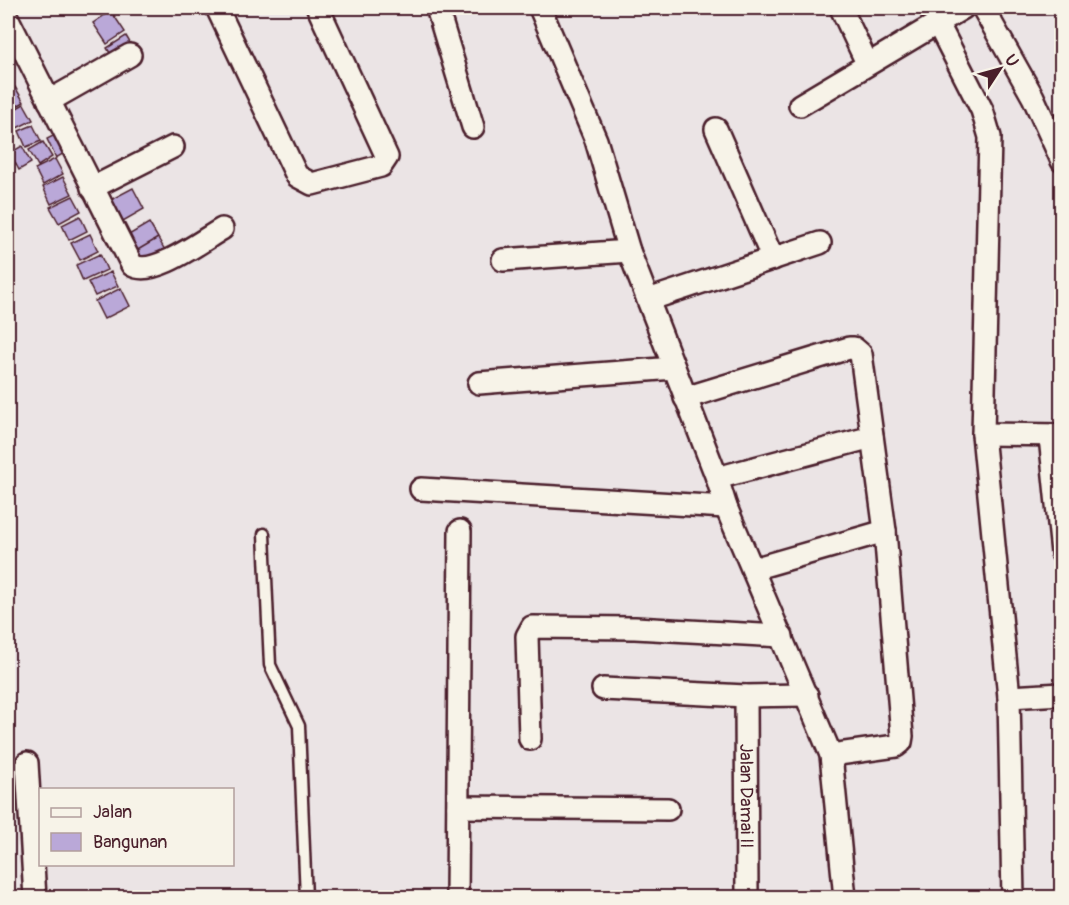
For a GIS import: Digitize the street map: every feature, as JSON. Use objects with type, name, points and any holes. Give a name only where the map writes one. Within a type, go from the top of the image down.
[{"type":"street","points":[[217,8],[297,176],[312,184],[381,166],[387,158],[318,8]]},
{"type":"street","points":[[437,8],[473,127]]},
{"type":"street","points":[[540,8],[596,140],[629,251],[717,478],[726,507],[831,755],[845,897]]},
{"type":"street","points":[[841,8],[867,63]]},
{"type":"street","points":[[800,105],[867,63],[963,8]]},
{"type":"street","points":[[983,8],[1033,97],[1062,161]]},
{"type":"street","points":[[8,19],[132,265],[139,269],[154,268],[222,229]]},
{"type":"street","points":[[937,22],[982,110],[990,137],[983,434],[1010,697],[1013,897]]},
{"type":"street","points":[[49,101],[130,55]]},
{"type":"street","points":[[716,129],[774,259]]},
{"type":"street","points":[[92,188],[173,147]]},
{"type":"street","points":[[648,300],[820,243]]},
{"type":"street","points":[[503,260],[629,251]]},
{"type":"street","points":[[685,398],[854,348],[861,354],[885,531],[901,742],[889,747],[831,755]]},
{"type":"street","points":[[479,383],[674,368]]},
{"type":"street","points":[[983,434],[1056,436],[1062,553]]},
{"type":"street","points":[[717,478],[872,437]]},
{"type":"street","points":[[421,489],[726,507]]},
{"type":"street","points":[[457,897],[460,531]]},
{"type":"street","points":[[753,569],[885,531]]},
{"type":"street","points":[[530,740],[527,636],[532,627],[635,628],[782,636]]},
{"type":"street","points":[[603,689],[746,696],[807,695]]},
{"type":"street","points":[[1010,697],[1062,694]]},
{"type":"street","name":"Jalan Damai II","points":[[746,696],[747,897]]},
{"type":"street","points":[[27,763],[35,897]]},
{"type":"street","points":[[459,807],[668,809]]},
{"type":"lane","points":[[264,534],[270,665],[299,726],[306,897]]},
{"type":"building","points":[[111,11],[125,32],[107,44],[93,23]]},
{"type":"building","points":[[126,36],[132,46],[113,58],[107,48]]},
{"type":"building","points":[[8,72],[14,84],[8,87]]},
{"type":"building","points":[[15,87],[24,102],[8,111],[8,91]]},
{"type":"building","points":[[24,104],[33,120],[17,128],[8,113]]},
{"type":"building","points":[[33,125],[41,141],[26,147],[19,131]]},
{"type":"building","points":[[57,134],[66,152],[56,158],[47,139]]},
{"type":"building","points":[[43,142],[52,157],[38,166],[29,150]]},
{"type":"building","points":[[22,146],[31,163],[19,170],[10,153]]},
{"type":"building","points":[[55,159],[63,174],[43,185],[35,169]]},
{"type":"building","points":[[63,177],[72,194],[51,204],[43,187]]},
{"type":"building","points":[[133,188],[144,209],[123,221],[112,199]]},
{"type":"building","points":[[73,196],[81,211],[59,223],[50,207]]},
{"type":"building","points":[[80,216],[87,231],[69,240],[62,225]]},
{"type":"building","points":[[149,223],[158,238],[136,251],[127,236]]},
{"type":"building","points":[[90,234],[98,251],[80,260],[71,243]]},
{"type":"building","points":[[158,238],[166,252],[143,264],[136,251]]},
{"type":"building","points":[[100,254],[107,270],[83,281],[76,265]]},
{"type":"building","points":[[111,272],[118,286],[95,296],[88,282]]},
{"type":"building","points":[[121,288],[130,306],[104,319],[95,301]]}]
